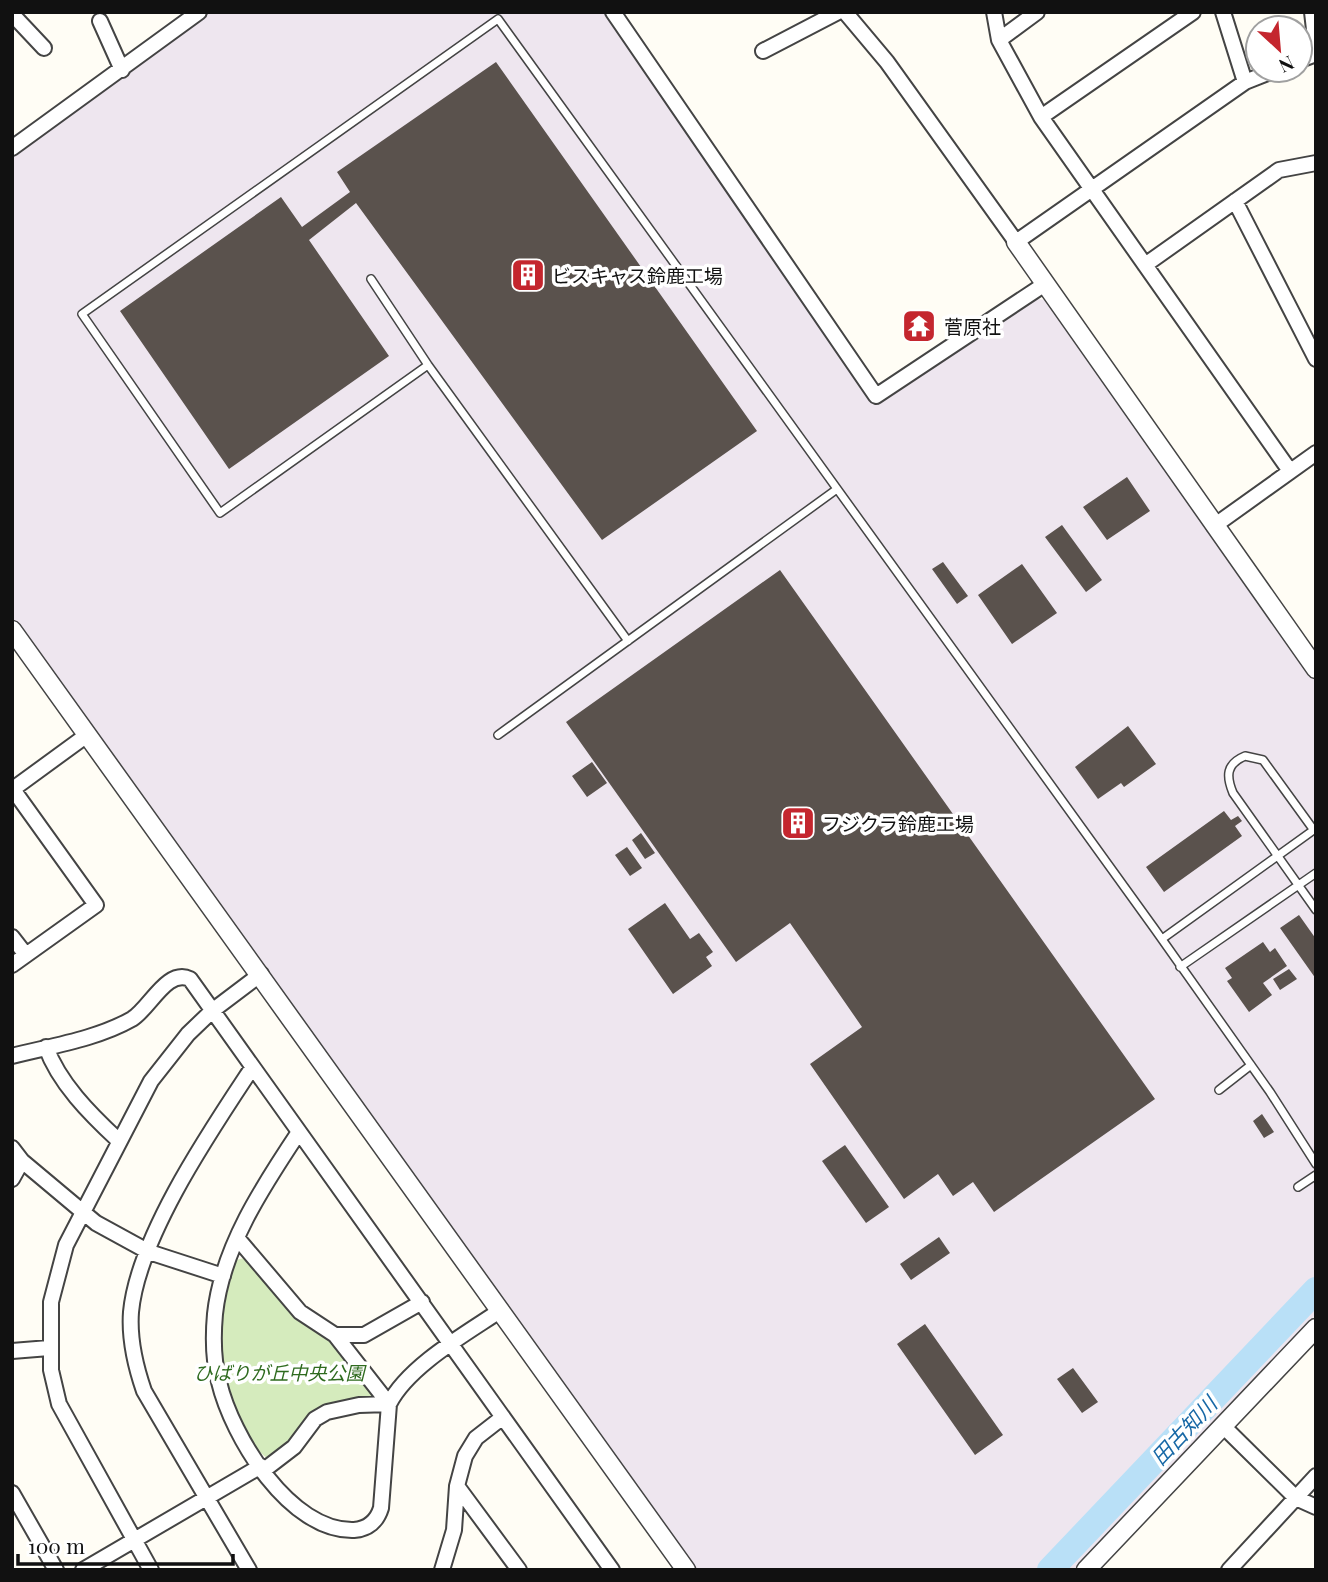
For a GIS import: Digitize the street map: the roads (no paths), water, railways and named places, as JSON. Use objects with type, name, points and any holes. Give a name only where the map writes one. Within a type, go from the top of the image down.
[{"type":"street","points":[[12,148],[200,12]]},
{"type":"street","points":[[613,12],[876,396],[1045,284]]},
{"type":"street","points":[[762,51],[838,12]]},
{"type":"street","points":[[845,12],[887,62],[1316,669]]},
{"type":"street","points":[[994,12],[999,40],[1041,117],[1290,471]]},
{"type":"street","points":[[999,40],[1037,12]]},
{"type":"street","points":[[1041,117],[1193,12]]},
{"type":"street","points":[[1223,12],[1244,79]]},
{"type":"street","points":[[1311,12],[1316,47]]},
{"type":"street","points":[[12,14],[44,48]]},
{"type":"street","points":[[100,21],[122,70]]},
{"type":"street","points":[[1016,242],[1244,83]]},
{"type":"street","points":[[1145,265],[1279,170],[1316,163]]},
{"type":"street","points":[[1235,201],[1316,359]]},
{"type":"street","points":[[1214,526],[1316,453]]},
{"type":"street","points":[[12,630],[686,1570]]},
{"type":"street","points":[[12,965],[96,905],[13,788],[87,735]]},
{"type":"street","points":[[12,937],[26,955]]},
{"type":"street","points":[[150,1570],[66,1420],[53,1387],[49,1319],[54,1284],[66,1245],[118,1140],[152,1081],[188,1034],[212,1011],[261,974]]},
{"type":"street","points":[[12,1056],[134,1018],[172,978],[182,975],[190,979],[453,1343],[612,1570]]},
{"type":"street","points":[[46,1047],[53,1065],[66,1083],[118,1140]]},
{"type":"street","points":[[250,1569],[154,1409],[136,1366],[131,1313],[149,1252],[189,1167],[252,1068]]},
{"type":"street","points":[[299,1132],[249,1213],[223,1276],[214,1332],[218,1380],[231,1418],[288,1502],[313,1520],[340,1529],[368,1526],[379,1516],[381,1508],[389,1404],[395,1392],[453,1343],[501,1310]]},
{"type":"street","points":[[12,1148],[22,1161],[96,1223],[149,1252],[223,1276]]},
{"type":"street","points":[[12,1178],[22,1161]]},
{"type":"street","points":[[238,1239],[300,1312],[335,1335],[389,1404]]},
{"type":"street","points":[[335,1335],[364,1335],[422,1302]]},
{"type":"street","points":[[1086,1570],[1223,1426],[1313,1337]]},
{"type":"street","points":[[12,1350],[49,1348]]},
{"type":"street","points":[[83,1570],[263,1468],[294,1447],[315,1419],[359,1405],[389,1404]]},
{"type":"street","points":[[442,1570],[454,1530],[457,1486],[466,1456],[475,1438],[503,1417]]},
{"type":"street","points":[[1223,1426],[1296,1498],[1316,1507]]},
{"type":"street","points":[[1229,1570],[1316,1476]]},
{"type":"street","points":[[457,1486],[519,1570]]},
{"type":"street","points":[[12,1493],[56,1570]]},
{"type":"lane","points":[[428,365],[220,513],[82,314],[498,19],[1162,939],[1251,1065],[1316,1164]]},
{"type":"lane","points":[[371,279],[428,365],[628,641]]},
{"type":"lane","points":[[498,735],[837,489]]},
{"type":"lane","points":[[1162,939],[1276,855],[1314,829],[1263,760],[1254,756],[1237,760],[1227,775],[1229,783],[1276,855],[1316,910]]},
{"type":"lane","points":[[1180,967],[1316,873]]},
{"type":"lane","points":[[1219,1090],[1251,1065]]},
{"type":"lane","points":[[1298,1187],[1316,1175]]},
{"type":"waterway","name":"田古知川","points":[[1050,1570],[1316,1290]]},
{"type":"place","name":"ビスキャス鈴鹿工場","points":[[528,275]]},
{"type":"place","name":"菅原社","points":[[919,326]]},
{"type":"place","name":"フジクラ鈴鹿工場","points":[[798,823]]},
{"type":"park label","name":"ひばりが丘中央公園","points":[[279,1372]]}]
